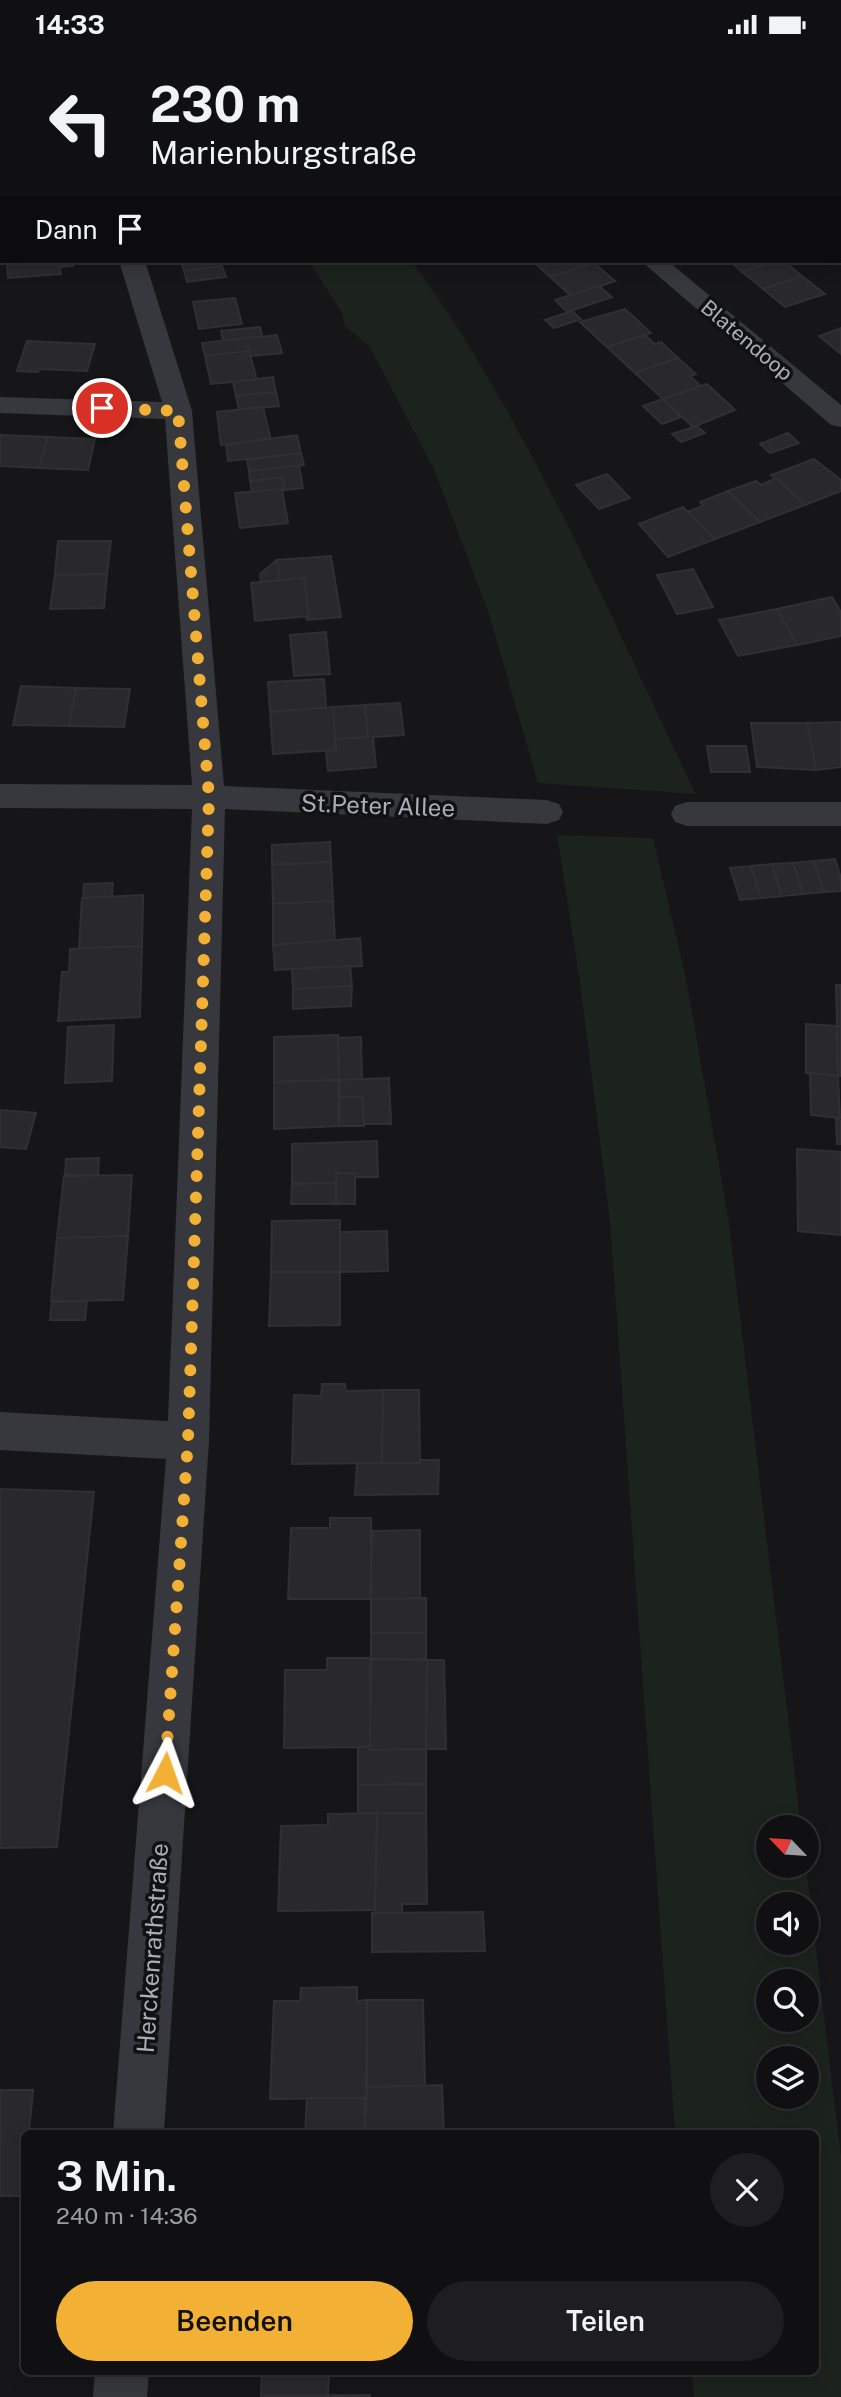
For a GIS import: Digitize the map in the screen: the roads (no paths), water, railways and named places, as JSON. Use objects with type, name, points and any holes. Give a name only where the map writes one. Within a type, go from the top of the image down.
[{"type":"street","name":"Herckenrathstraße","points":[[133,263],[178,411],[209,797],[188,1441],[139,2130]]},
{"type":"street","name":"Blatendoop","points":[[655,263],[841,419]]},
{"type":"street","points":[[0,405],[178,411]]},
{"type":"street","name":"St.Peter Allee","points":[[0,796],[209,797],[547,812]]},
{"type":"street","points":[[687,814],[841,814]]},
{"type":"street","points":[[0,1431],[188,1441]]},
{"type":"street","points":[[120,2397],[122,2375]]}]
